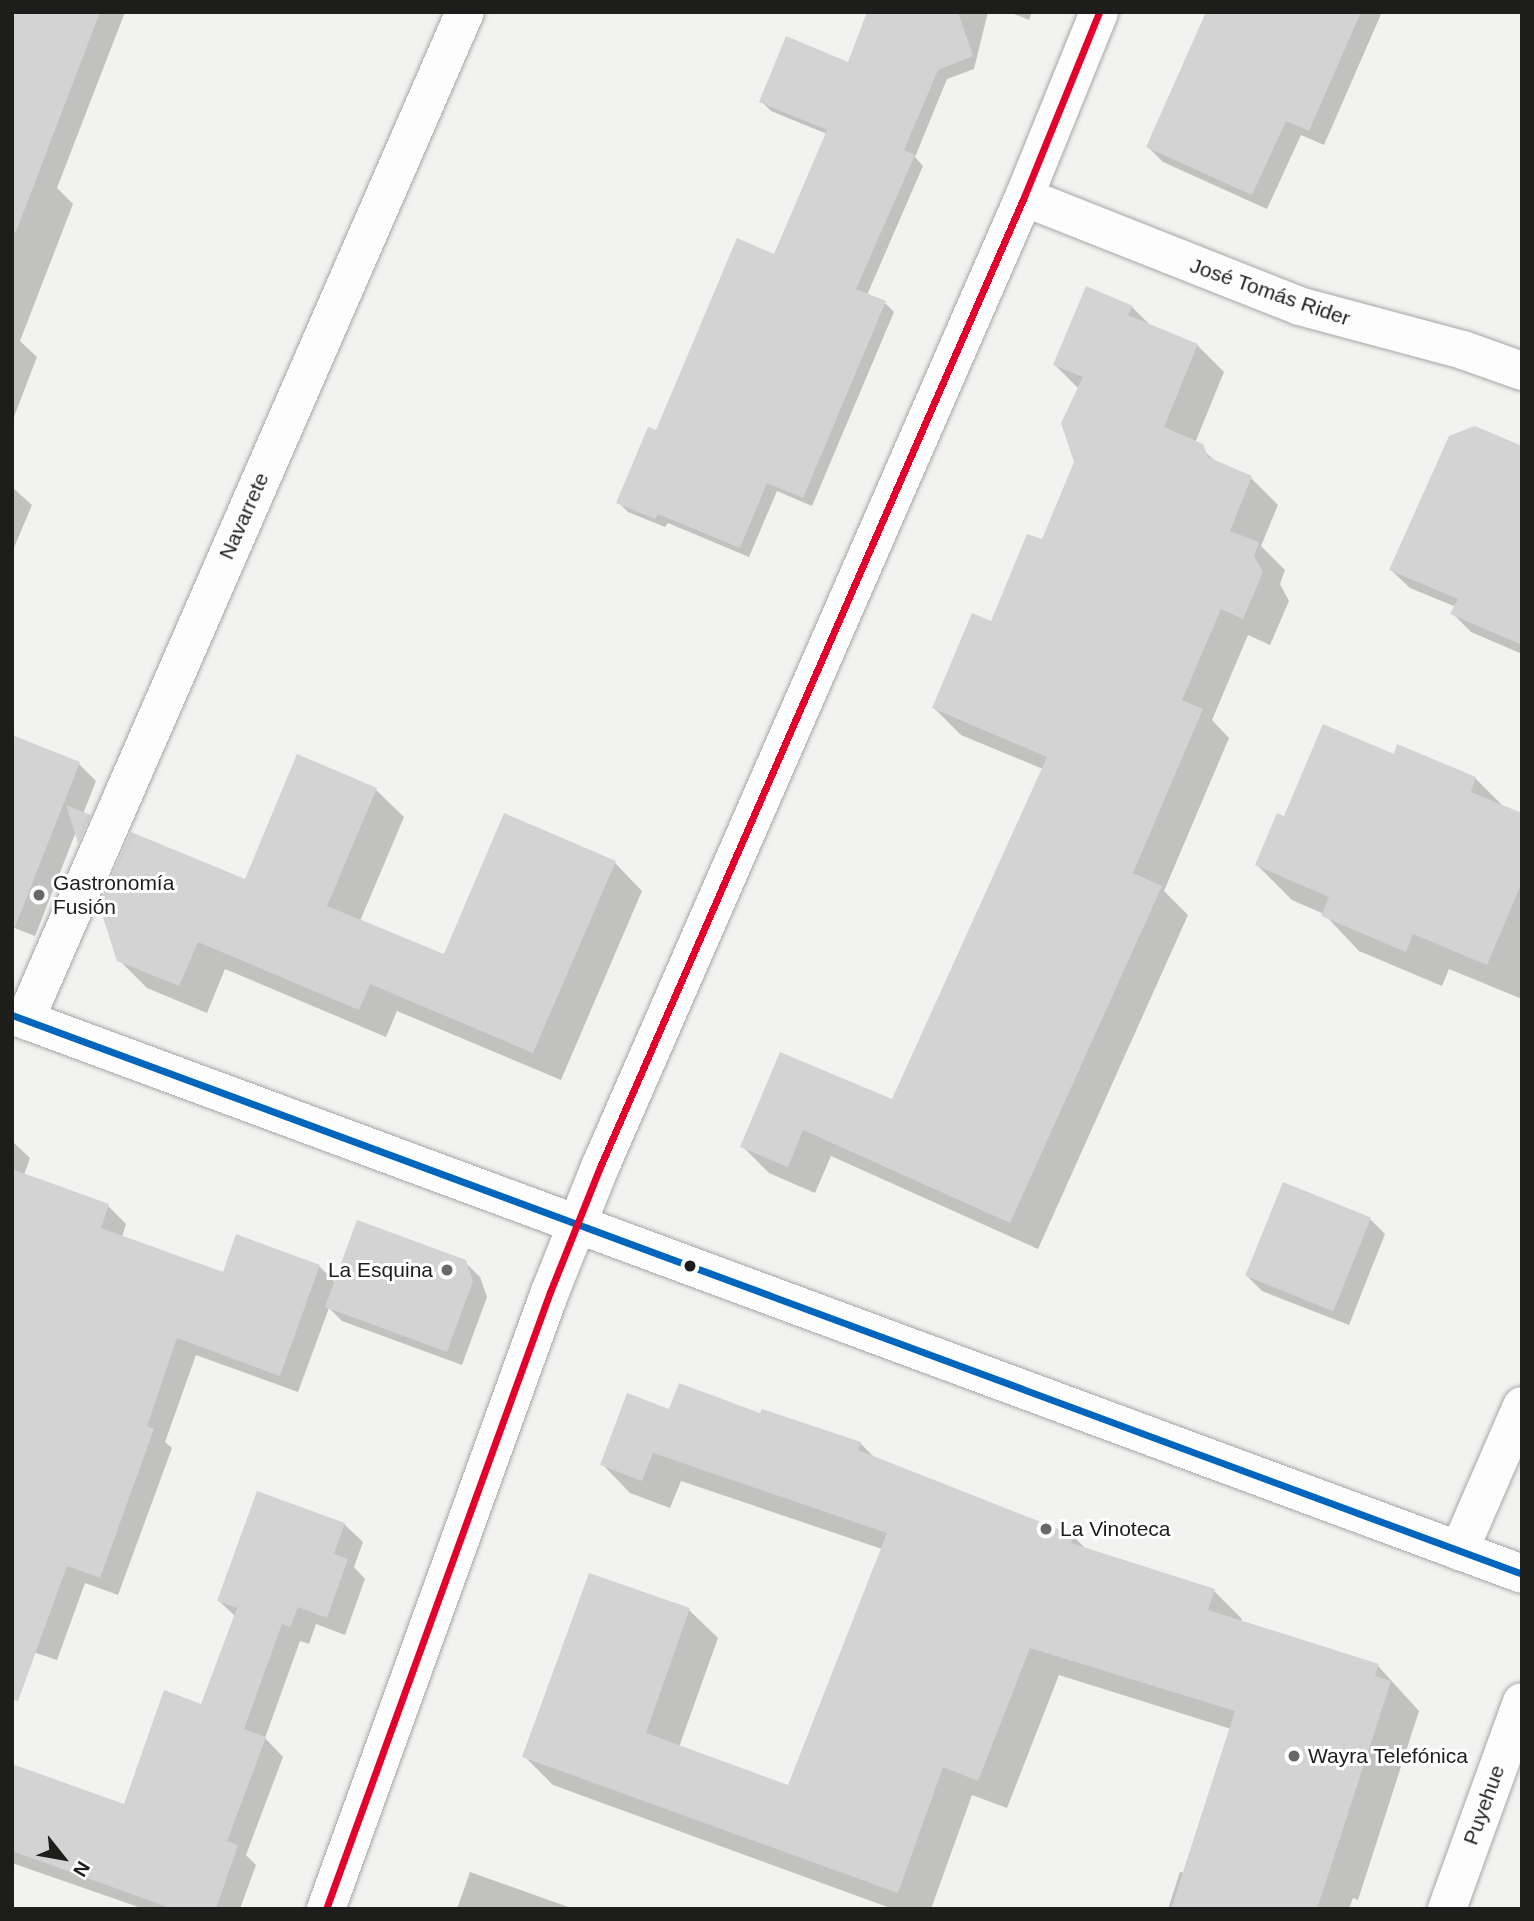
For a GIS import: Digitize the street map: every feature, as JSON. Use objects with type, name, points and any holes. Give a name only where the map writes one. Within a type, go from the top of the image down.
[{"type":"street","name":"Navarrete","points":[[19,1018],[465,12]]},
{"type":"street","points":[[326,1909],[578,1224],[619,1121],[1024,197],[1099,12]]},
{"type":"street","name":"José Tomás Rider","points":[[1024,197],[1299,306],[1463,350],[1522,371]]},
{"type":"street","points":[[19,1018],[1522,1574]]},
{"type":"street","points":[[1459,1550],[1522,1406]]},
{"type":"street","name":"Puyehue","points":[[1447,1909],[1522,1702]]},
{"type":"building","points":[[12,12],[100,12],[16,232],[12,232]]},
{"type":"building","points":[[867,12],[958,12],[973,56],[938,70],[904,150],[915,155],[856,289],[886,301],[803,498],[767,483],[740,548],[658,514],[655,519],[616,503],[648,427],[656,430],[737,238],[774,254],[827,130],[759,102],[786,36],[848,62]]},
{"type":"building","points":[[1206,12],[1361,12],[1309,131],[1286,121],[1252,195],[1146,147]]},
{"type":"building","points":[[1086,286],[1133,306],[1128,315],[1198,344],[1164,427],[1203,444],[1208,457],[1252,476],[1230,531],[1259,542],[1254,556],[1263,572],[1243,619],[1221,609],[1182,700],[1203,709],[1133,873],[1162,886],[1010,1223],[803,1130],[788,1167],[740,1147],[780,1052],[892,1099],[1047,757],[932,708],[972,613],[991,621],[1027,534],[1042,539],[1074,462],[1061,423],[1083,377],[1053,365]]},
{"type":"building","points":[[1475,426],[1522,446],[1522,645],[1450,614],[1458,599],[1389,570],[1449,436]]},
{"type":"building","points":[[1323,724],[1394,754],[1397,744],[1476,777],[1471,792],[1522,813],[1522,882],[1487,965],[1413,934],[1406,952],[1321,916],[1329,897],[1255,865],[1277,813],[1284,816]]},
{"type":"building","points":[[12,735],[80,762],[15,927],[12,926]]},
{"type":"building","points":[[297,754],[377,788],[327,906],[444,954],[504,813],[616,861],[533,1053],[370,984],[359,1010],[198,942],[179,986],[117,961],[99,905],[131,832],[245,879]]},
{"type":"building","points":[[66,805],[91,815],[78,843]]},
{"type":"building","points":[[12,1169],[109,1204],[101,1228],[223,1272],[236,1234],[320,1265],[280,1376],[177,1338],[147,1426],[154,1429],[100,1578],[67,1566],[18,1701],[12,1700]]},
{"type":"building","points":[[1283,1182],[1371,1218],[1333,1311],[1245,1276]]},
{"type":"building","points":[[357,1220],[466,1260],[473,1281],[447,1352],[325,1307]]},
{"type":"building","points":[[679,1383],[760,1413],[762,1409],[861,1442],[858,1450],[1074,1535],[1071,1543],[1215,1589],[1208,1610],[1379,1664],[1375,1676],[1391,1681],[1317,1909],[1171,1909],[1235,1711],[1030,1648],[978,1781],[943,1767],[898,1893],[522,1757],[589,1573],[690,1608],[646,1733],[788,1785],[887,1533],[653,1453],[642,1481],[600,1465],[627,1393],[669,1409]]},
{"type":"building","points":[[257,1491],[345,1523],[334,1554],[348,1559],[327,1618],[298,1607],[290,1627],[282,1624],[244,1729],[266,1737],[227,1841],[238,1845],[216,1909],[173,1909],[12,1851],[12,1764],[124,1804],[164,1690],[201,1704],[237,1608],[217,1601]]},
{"type":"transit line","points":[[326,1909],[550,1292],[600,1167],[1024,197],[1099,12]]},
{"type":"transit line","points":[[12,1015],[1522,1574]]},
{"type":"place","name":"Gastronomía Fusión","points":[[39,895]]},
{"type":"place","name":"La Esquina","points":[[447,1270]]},
{"type":"place","name":"La Vinoteca","points":[[1046,1529]]},
{"type":"place","name":"Wayra Telefónica","points":[[1294,1756]]}]
